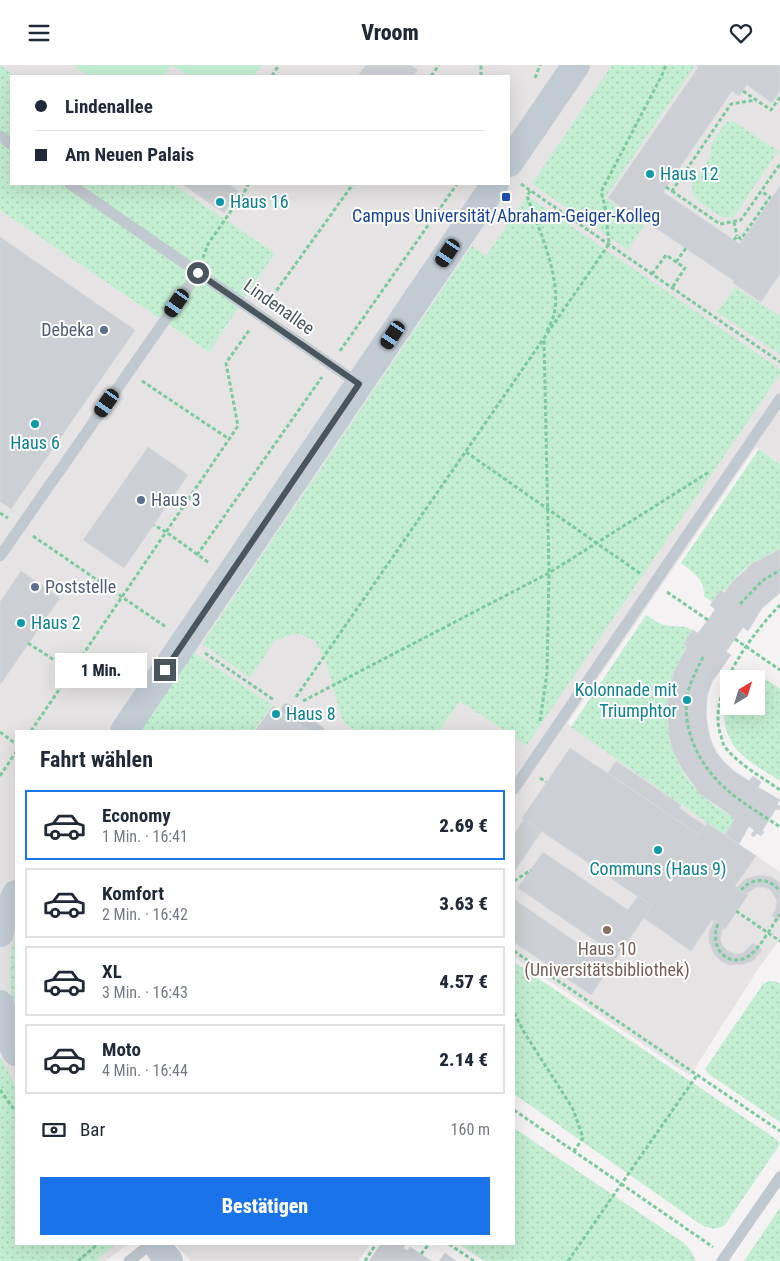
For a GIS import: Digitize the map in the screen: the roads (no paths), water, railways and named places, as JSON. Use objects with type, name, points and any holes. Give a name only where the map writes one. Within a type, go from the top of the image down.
[{"type":"street","points":[[510,171],[576,65]]},
{"type":"street","points":[[125,730],[359,384],[501,185]]},
{"type":"street","points":[[0,933],[2,923],[15,896]]},
{"type":"street","points":[[0,1005],[6,1030],[15,1050]]},
{"type":"street","points":[[157,1245],[170,1261]]},
{"type":"lane","name":"Lindenallee","points":[[71,185],[359,384]]},
{"type":"lane","points":[[0,556],[198,273]]},
{"type":"lane","points":[[515,788],[780,399]]},
{"type":"lane","points":[[287,709],[318,730]]},
{"type":"lane","points":[[724,1258],[780,1177]]},
{"type":"lane","points":[[129,1261],[150,1245]]},
{"type":"place","name":"Haus 12","points":[[650,174]]},
{"type":"place","name":"Campus Universität/Abraham-Geiger-Kolleg","points":[[506,197]]},
{"type":"place","name":"Haus 16","points":[[220,202]]},
{"type":"place","name":"Debeka","points":[[104,330]]},
{"type":"place","name":"Haus 6","points":[[35,424]]},
{"type":"place","name":"Haus 3","points":[[141,500]]},
{"type":"place","name":"Poststelle","points":[[35,587]]},
{"type":"place","name":"Haus 2","points":[[21,623]]},
{"type":"place","name":"Kolonnade mit Triumphtor","points":[[687,700]]},
{"type":"place","name":"Haus 8","points":[[276,714]]},
{"type":"place","name":"Communs (Haus 9)","points":[[658,850]]},
{"type":"place","name":"Haus 10 (Universitätsbibliothek)","points":[[607,930]]}]
